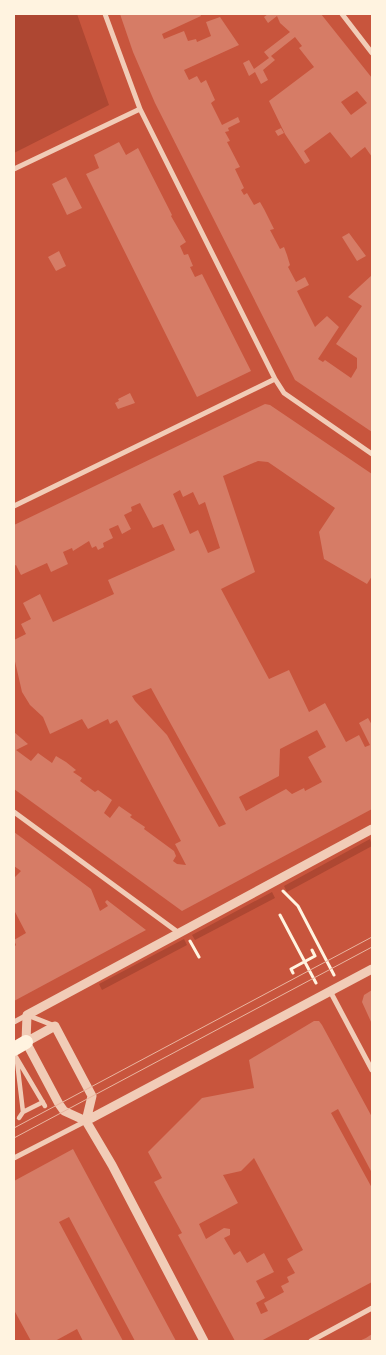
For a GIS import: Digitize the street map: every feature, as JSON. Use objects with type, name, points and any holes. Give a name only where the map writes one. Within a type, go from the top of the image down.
[{"type":"highway","points":[[14,1049],[26,1042]]},
{"type":"street","points":[[105,14],[140,109],[275,379],[284,393],[372,454]]},
{"type":"street","points":[[342,14],[372,53]]},
{"type":"street","points":[[14,169],[140,109]]},
{"type":"street","points":[[14,506],[275,379]]},
{"type":"street","points":[[14,812],[180,933]]},
{"type":"street","points":[[14,1022],[372,829]]},
{"type":"street","points":[[14,1158],[372,969]]},
{"type":"street","points":[[330,991],[372,1070]]},
{"type":"street","points":[[27,1015],[55,1026],[92,1096],[86,1121]]},
{"type":"street","points":[[27,1015],[26,1042],[64,1111],[86,1121],[109,1160],[204,1341]]},
{"type":"street","points":[[26,1042],[55,1026]]},
{"type":"street","points":[[18,1118],[23,1112],[44,1104],[16,1057],[23,1112]]},
{"type":"street","points":[[311,1341],[372,1308]]},
{"type":"path","points":[[274,882],[298,906],[328,962],[336,980],[330,991],[318,987],[280,915]]},
{"type":"path","points":[[293,973],[291,969],[315,956],[312,950]]},
{"type":"shaded area","points":[[14,14],[77,14],[109,105],[14,153]]},
{"type":"shaded area","points":[[370,839],[372,846],[287,892],[284,886]]},
{"type":"shaded area","points":[[272,892],[275,898],[195,940],[192,935]]},
{"type":"shaded area","points":[[184,939],[187,945],[102,990],[99,984]]},
{"type":"building","points":[[120,14],[200,14],[201,16],[162,34],[164,39],[184,31],[188,41],[196,39],[197,42],[211,36],[206,22],[220,17],[239,45],[184,70],[189,80],[197,76],[201,83],[206,80],[215,100],[211,103],[222,125],[238,117],[240,122],[228,128],[229,131],[225,132],[230,141],[227,142],[240,167],[235,169],[244,188],[241,190],[244,195],[247,193],[254,205],[260,202],[274,229],[270,230],[280,249],[284,247],[290,265],[288,267],[296,282],[305,277],[309,285],[297,291],[315,327],[327,316],[339,327],[318,359],[323,362],[325,360],[351,378],[357,368],[357,358],[336,344],[362,306],[348,297],[372,275],[372,432],[295,380],[155,103],[133,52]]},
{"type":"building","points":[[268,14],[321,14],[372,78],[372,157],[365,147],[351,158],[330,132],[304,151],[310,161],[305,164],[285,134],[269,101],[314,67],[299,48],[302,46],[295,37],[271,56],[275,60],[263,70],[268,80],[261,84],[255,72],[249,76],[243,63],[249,60],[254,69],[269,58],[264,52],[290,32],[280,23],[277,16],[268,23],[264,17]],"holes":[[[357,91],[367,103],[351,115],[341,102]]]},
{"type":"building","points":[[281,128],[284,133],[278,136],[275,131]]},
{"type":"building","points":[[119,142],[126,155],[138,148],[171,216],[186,242],[180,246],[184,255],[188,254],[193,266],[190,267],[195,277],[202,274],[251,371],[197,397],[86,174],[99,168],[94,155]]},
{"type":"building","points":[[66,177],[82,208],[67,215],[52,184]]},
{"type":"building","points":[[349,233],[366,256],[357,261],[342,237]]},
{"type":"building","points":[[59,251],[66,266],[56,271],[48,257]]},
{"type":"building","points":[[130,393],[135,403],[118,409],[115,403],[119,401],[118,399]]},
{"type":"building","points":[[265,404],[270,405],[372,474],[372,576],[367,584],[324,559],[319,532],[335,508],[268,462],[258,461],[223,476],[255,572],[221,589],[269,679],[289,670],[309,712],[325,703],[346,742],[359,735],[365,747],[370,745],[359,723],[368,718],[372,725],[372,809],[182,911],[14,789],[14,732],[28,744],[16,750],[31,761],[38,753],[52,763],[56,756],[66,762],[76,770],[73,772],[82,778],[80,781],[95,792],[98,790],[112,800],[104,813],[110,818],[119,806],[132,815],[130,817],[145,827],[144,829],[174,851],[176,856],[173,861],[177,864],[186,865],[175,844],[181,841],[117,720],[110,724],[108,719],[88,729],[82,719],[50,734],[43,717],[30,705],[22,692],[14,657],[14,640],[26,634],[21,624],[31,619],[23,603],[40,594],[53,622],[114,594],[108,580],[175,550],[163,524],[153,528],[140,503],[131,507],[132,511],[124,515],[131,529],[122,534],[118,525],[109,529],[113,538],[103,543],[104,547],[98,550],[96,546],[92,548],[89,541],[73,551],[72,548],[63,552],[68,564],[51,572],[47,563],[21,575],[16,565],[14,566],[14,525]],"holes":[[[180,490],[183,497],[193,492],[199,505],[205,502],[220,548],[208,553],[198,530],[190,534],[173,494]],[[151,688],[226,824],[219,827],[167,735],[132,696]],[[317,730],[326,747],[308,757],[322,782],[305,791],[304,788],[292,794],[286,789],[246,811],[239,797],[279,776],[280,749]]]},
{"type":"building","points":[[14,832],[91,889],[100,911],[108,906],[105,902],[107,900],[146,930],[14,1001],[14,947],[16,945],[14,940],[26,933],[14,910],[14,878],[21,871],[14,866]]},
{"type":"building","points":[[372,990],[372,1024],[362,1002],[364,995]]},
{"type":"building","points":[[314,1021],[319,1021],[322,1025],[372,1117],[372,1173],[338,1109],[331,1113],[372,1188],[372,1282],[261,1341],[235,1341],[178,1235],[182,1233],[154,1182],[162,1178],[148,1152],[202,1098],[254,1088],[249,1060]],"holes":[[[254,1158],[303,1250],[287,1259],[295,1273],[287,1277],[289,1282],[281,1286],[284,1292],[264,1303],[268,1311],[261,1314],[256,1303],[265,1298],[256,1281],[274,1272],[264,1253],[247,1263],[240,1251],[234,1255],[224,1238],[230,1235],[230,1229],[224,1228],[206,1239],[199,1224],[238,1203],[223,1175],[241,1171]]]},
{"type":"building","points":[[73,1149],[176,1341],[135,1341],[69,1217],[59,1222],[123,1341],[83,1341],[77,1329],[55,1341],[31,1341],[14,1310],[14,1181]]},
{"type":"building","points":[[372,1334],[372,1341],[359,1341],[366,1338]]},
{"type":"tram line","points":[[14,1128],[372,937]]},
{"type":"tram line","points":[[14,1138],[372,947]]}]
